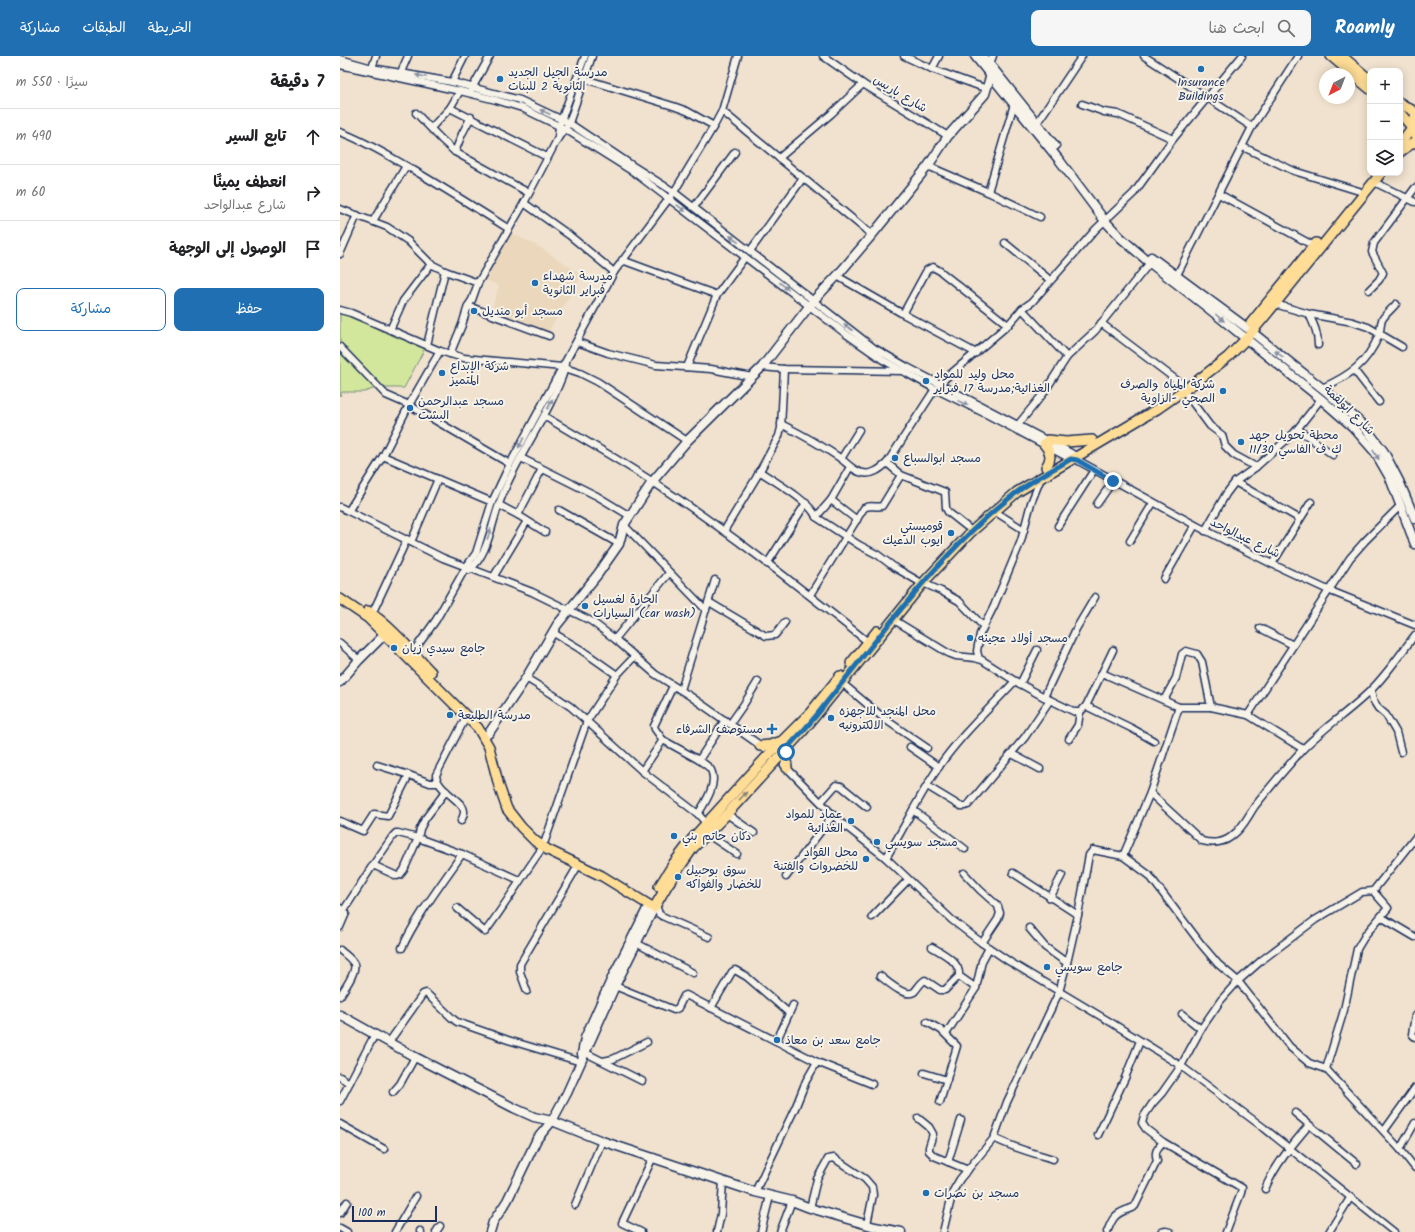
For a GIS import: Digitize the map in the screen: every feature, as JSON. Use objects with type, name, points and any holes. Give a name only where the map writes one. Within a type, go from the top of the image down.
[{"type":"main road","points":[[1331,56],[1367,86]]},
{"type":"main road","points":[[1342,56],[1367,77]]},
{"type":"main road","points":[[1402,104],[1415,112]]},
{"type":"main road","points":[[1403,117],[1413,130]]},
{"type":"main road","points":[[1403,141],[1413,130],[1412,120],[1415,117]]},
{"type":"main road","points":[[1403,150],[1415,142]]},
{"type":"main road","points":[[760,746],[785,744],[803,731],[894,620],[920,582],[994,511],[1017,492],[1072,457],[1157,409],[1183,388],[1228,356],[1314,246],[1360,191],[1374,177]]},
{"type":"main road","points":[[1246,334],[1275,304],[1374,177]]},
{"type":"main road","points":[[653,903],[674,863],[706,823],[785,744],[868,642],[967,527],[991,505],[1046,467],[1072,457],[1092,440],[1183,388]]},
{"type":"main road","points":[[1046,467],[1050,458],[1050,453],[1046,442],[1092,440]]},
{"type":"main road","points":[[340,594],[370,616],[410,654],[486,735],[499,786],[507,809],[521,827],[554,853],[579,864],[653,903]]},
{"type":"main road","points":[[340,599],[370,616]]},
{"type":"main road","points":[[410,654],[466,717],[486,735]]},
{"type":"main road","points":[[785,744],[787,768]]},
{"type":"main road","points":[[653,903],[682,862],[727,814],[774,755]]},
{"type":"main road","points":[[544,844],[653,903]]},
{"type":"street","points":[[372,68],[376,56]]},
{"type":"street","points":[[401,72],[408,56]]},
{"type":"street","points":[[452,82],[465,56]]},
{"type":"street","points":[[471,90],[490,56]]},
{"type":"street","points":[[410,654],[436,620],[462,576],[484,549],[496,504],[510,464],[564,367],[614,272],[674,192],[714,126],[722,111],[738,56]]},
{"type":"street","name":"شارع باريس","points":[[823,56],[831,58],[862,84],[948,136]]},
{"type":"street","points":[[904,56],[932,69],[987,89]]},
{"type":"street","points":[[932,69],[939,56]]},
{"type":"street","points":[[975,56],[1106,219],[1152,261],[1203,304],[1246,334]]},
{"type":"street","points":[[983,56],[991,60],[1106,219]]},
{"type":"street","points":[[1037,123],[1082,56]]},
{"type":"street","points":[[1144,56],[1252,127]]},
{"type":"street","points":[[940,383],[1008,325],[1022,309],[1032,302],[1096,229],[1134,193],[1172,139],[1242,56]]},
{"type":"street","points":[[1177,275],[1252,127],[1298,56]]},
{"type":"street","points":[[450,354],[478,283],[530,193],[558,138],[569,123],[585,79],[589,57]]},
{"type":"street","points":[[558,138],[559,126],[589,57]]},
{"type":"street","points":[[340,59],[372,68],[452,82],[522,108],[565,129],[635,173],[745,257],[874,348],[1016,426]]},
{"type":"street","points":[[486,735],[526,678],[552,632],[598,574],[619,544],[624,525],[652,482],[687,441],[762,367],[812,303],[872,235],[928,166],[948,136],[985,94],[990,74],[991,60]]},
{"type":"street","points":[[340,65],[460,91],[471,90],[520,100],[569,123],[674,192],[694,207],[750,251],[852,338],[883,360],[936,389],[1016,426]]},
{"type":"street","points":[[585,79],[680,108],[714,126]]},
{"type":"street","points":[[779,158],[831,114],[862,84]]},
{"type":"street","points":[[431,128],[450,108],[460,91]]},
{"type":"street","points":[[988,192],[1014,104]]},
{"type":"street","points":[[1082,104],[1104,112],[1118,114],[1172,139]]},
{"type":"street","points":[[450,108],[548,157]]},
{"type":"street","points":[[722,111],[872,235]]},
{"type":"street","points":[[416,113],[455,152],[530,193]]},
{"type":"street","points":[[455,152],[470,117]]},
{"type":"street","points":[[340,132],[355,137],[406,166],[509,229]]},
{"type":"street","points":[[1243,147],[1294,171],[1360,191]]},
{"type":"street","points":[[694,207],[735,152]]},
{"type":"street","points":[[373,221],[406,166]]},
{"type":"street","points":[[928,166],[988,192],[1040,217]]},
{"type":"street","points":[[1374,177],[1415,202]]},
{"type":"street","points":[[750,251],[803,178]]},
{"type":"street","points":[[1368,290],[1380,280],[1383,273],[1372,252],[1374,242],[1415,188]]},
{"type":"street","points":[[1219,194],[1314,246]]},
{"type":"street","points":[[524,203],[569,235],[614,272]]},
{"type":"street","points":[[340,209],[387,227],[408,241],[431,264],[445,271],[478,283]]},
{"type":"street","points":[[340,254],[357,215]]},
{"type":"street","points":[[1005,243],[1050,280]]},
{"type":"street","points":[[687,367],[717,295],[745,257]]},
{"type":"street","points":[[622,260],[717,295]]},
{"type":"street","points":[[1152,261],[1177,275],[1246,334]]},
{"type":"street","points":[[1016,426],[1043,394],[1067,356],[1095,331],[1152,261]]},
{"type":"street","points":[[390,330],[403,301],[431,264]]},
{"type":"street","points":[[903,314],[927,270],[933,267],[1008,325]]},
{"type":"street","points":[[427,345],[445,271]]},
{"type":"street","points":[[837,276],[903,314],[976,353]]},
{"type":"street","points":[[1275,304],[1309,314],[1349,321],[1368,328],[1402,347]]},
{"type":"street","points":[[1322,388],[1345,377],[1354,370],[1370,352],[1380,334],[1383,318],[1396,304]]},
{"type":"street","points":[[468,306],[549,336]]},
{"type":"street","points":[[1022,309],[1067,356]]},
{"type":"street","points":[[340,310],[352,313],[440,351],[464,358],[564,367],[580,373],[598,382],[687,441]]},
{"type":"street","points":[[1309,314],[1316,331],[1318,345]]},
{"type":"street","points":[[1101,323],[1183,388],[1210,426],[1222,435],[1225,446],[1234,455],[1256,467]]},
{"type":"street","name":"شارع ابولقمة","points":[[1246,334],[1322,388],[1366,427],[1384,452],[1399,481],[1415,519]]},
{"type":"street","name":"شارع ابولقمة","points":[[1246,334],[1353,426],[1375,452],[1390,478],[1415,544]]},
{"type":"street","points":[[577,342],[608,353],[656,365],[666,367],[711,369],[752,377]]},
{"type":"street","points":[[340,347],[386,395],[409,405],[510,464]]},
{"type":"street","points":[[348,510],[383,456],[409,405],[440,351]]},
{"type":"street","points":[[496,504],[558,388],[564,367]]},
{"type":"street","points":[[762,367],[784,370],[904,371]]},
{"type":"street","points":[[724,530],[760,471],[777,439],[781,424],[784,370]]},
{"type":"street","points":[[1354,370],[1379,402]]},
{"type":"street","points":[[781,424],[862,473],[878,471],[887,462],[936,389]]},
{"type":"street","points":[[1205,531],[1226,494],[1235,482],[1256,467],[1298,429],[1321,399]]},
{"type":"street","points":[[544,416],[652,482],[724,530],[810,595],[868,642]]},
{"type":"street","name":"شارع عبدالواحد","points":[[1016,426],[1205,531],[1328,590],[1415,625]]},
{"type":"street","points":[[1298,429],[1333,455]]},
{"type":"street","points":[[841,459],[859,430]]},
{"type":"street","points":[[383,456],[496,504],[518,515],[545,532]]},
{"type":"street","points":[[521,458],[597,496],[630,516]]},
{"type":"street","points":[[887,462],[901,475],[945,492],[946,508],[948,512],[967,527]]},
{"type":"street","points":[[816,517],[831,500],[850,467]]},
{"type":"street","points":[[518,515],[542,469]]},
{"type":"street","points":[[1058,526],[1094,470]]},
{"type":"street","points":[[760,471],[806,504],[815,512],[816,517],[846,537],[878,555],[894,567],[920,582],[941,591],[959,602],[983,626]]},
{"type":"street","points":[[810,595],[866,507],[870,505],[878,507],[882,506],[901,475]]},
{"type":"street","points":[[979,659],[978,642],[983,626],[994,606],[1021,542],[1031,503],[1042,476]]},
{"type":"street","points":[[370,616],[409,541],[438,479]]},
{"type":"street","points":[[1097,504],[1113,481]]},
{"type":"street","points":[[1235,482],[1300,519]]},
{"type":"street","points":[[831,500],[857,520]]},
{"type":"street","points":[[1272,564],[1311,502]]},
{"type":"street","points":[[1130,541],[1153,503]]},
{"type":"street","points":[[768,564],[806,504]]},
{"type":"street","points":[[1248,715],[1328,590],[1357,549],[1401,505]]},
{"type":"street","points":[[340,507],[442,558],[494,576],[532,592],[591,621],[615,639],[655,674],[681,690],[774,755],[833,815],[886,858],[952,920],[982,943],[1058,992],[1181,1066],[1264,1128],[1394,1232]]},
{"type":"street","points":[[559,510],[619,544]]},
{"type":"street","points":[[994,511],[1024,530]]},
{"type":"street","points":[[494,576],[527,521]]},
{"type":"street","points":[[624,525],[706,610]]},
{"type":"street","points":[[1164,579],[1195,526]]},
{"type":"street","points":[[615,639],[669,573]]},
{"type":"street","points":[[681,690],[715,580]]},
{"type":"street","points":[[1044,697],[1076,629],[1095,597]]},
{"type":"street","points":[[709,602],[766,636],[775,635],[785,622]]},
{"type":"street","points":[[894,620],[948,653],[964,658],[979,659],[1044,697],[1073,711],[1080,712]]},
{"type":"street","points":[[1260,628],[1293,644]]},
{"type":"street","points":[[340,682],[359,660],[387,632]]},
{"type":"street","points":[[552,632],[580,649],[617,675]]},
{"type":"street","points":[[1150,793],[1202,841],[1209,843],[1221,842],[1232,836],[1240,829],[1279,776],[1303,749],[1371,690],[1415,635]]},
{"type":"street","points":[[340,643],[359,660]]},
{"type":"street","points":[[886,858],[939,767],[966,733],[1018,682],[1037,650]]},
{"type":"street","points":[[1069,739],[1078,725],[1080,712],[1086,706],[1113,650]]},
{"type":"street","points":[[1164,700],[1176,678],[1182,654],[1186,651],[1197,654],[1202,662],[1211,707]]},
{"type":"street","points":[[457,908],[485,932],[504,907],[519,880],[544,844],[587,721],[617,675],[635,656]]},
{"type":"street","points":[[1102,673],[1179,707],[1211,707],[1248,715],[1303,749]]},
{"type":"street","points":[[526,678],[552,694],[587,721],[642,770],[698,814],[706,823]]},
{"type":"street","points":[[700,760],[727,722],[744,704],[758,681]]},
{"type":"street","points":[[842,683],[886,720],[927,748]]},
{"type":"street","points":[[674,686],[654,726],[663,740],[700,760],[711,769],[713,777],[706,801],[698,814]]},
{"type":"street","points":[[1371,690],[1373,700],[1378,708],[1386,715],[1396,732],[1401,752]]},
{"type":"street","points":[[927,786],[960,806],[968,805],[1012,754],[1050,700]]},
{"type":"street","points":[[1086,706],[1154,741]]},
{"type":"street","points":[[1123,856],[1150,793],[1179,707]]},
{"type":"street","points":[[460,821],[464,814],[463,808],[438,783],[436,775],[466,717]]},
{"type":"street","points":[[642,770],[663,740]]},
{"type":"street","points":[[910,747],[939,767]]},
{"type":"street","points":[[1012,754],[1040,769]]},
{"type":"street","points":[[377,764],[430,784],[438,783]]},
{"type":"street","points":[[340,821],[364,831],[374,814],[388,816],[409,775]]},
{"type":"street","points":[[820,802],[836,785],[838,785],[867,807]]},
{"type":"street","points":[[373,865],[393,875],[400,875],[404,870],[425,819],[446,791]]},
{"type":"street","points":[[913,810],[965,849]]},
{"type":"street","points":[[727,814],[754,833]]},
{"type":"street","points":[[786,877],[833,815]]},
{"type":"street","points":[[340,916],[342,909],[396,833],[418,838],[462,854],[519,880]]},
{"type":"street","points":[[708,834],[737,854]]},
{"type":"street","points":[[1226,1232],[1242,1188],[1164,1142],[1146,1129],[1142,1123],[1142,1120],[1152,1104],[1162,1093],[1181,1066],[1201,1029],[1220,1000],[1238,981],[1262,960],[1315,920],[1362,892],[1373,891],[1415,838]]},
{"type":"street","points":[[943,1232],[952,1191],[994,1138],[1006,1102],[1058,992],[1067,963],[1090,853],[1093,850],[1123,856],[1149,875],[1201,944],[1218,964],[1238,981],[1290,1047],[1309,1064],[1326,1069],[1384,1131],[1415,1168]]},
{"type":"street","points":[[402,948],[422,911],[462,854]]},
{"type":"street","points":[[527,991],[520,972],[520,964],[579,864]]},
{"type":"street","points":[[1013,873],[1078,915]]},
{"type":"street","points":[[964,874],[998,906],[1000,913],[982,943]]},
{"type":"street","points":[[1050,898],[1062,875]]},
{"type":"street","points":[[872,917],[908,880]]},
{"type":"street","points":[[1326,1069],[1344,1010],[1355,955],[1366,934],[1388,908],[1373,891]]},
{"type":"street","points":[[653,903],[657,908],[658,914],[709,937]]},
{"type":"street","points":[[490,1232],[493,1222],[507,1201],[537,1139],[552,1121],[567,1093],[582,1056],[636,943],[653,903]]},
{"type":"street","points":[[582,1056],[585,1038],[613,976],[653,903]]},
{"type":"street","points":[[340,927],[346,913],[342,909]]},
{"type":"street","points":[[1381,917],[1415,937]]},
{"type":"street","points":[[1029,928],[1045,947],[1067,963]]},
{"type":"street","points":[[636,943],[693,973]]},
{"type":"street","points":[[880,976],[903,992],[909,994],[925,980],[940,990],[946,990],[959,976],[958,966],[932,947]]},
{"type":"street","points":[[946,1034],[976,988],[982,961],[990,948]]},
{"type":"street","points":[[340,950],[350,958],[354,963],[354,967],[350,979],[340,996]]},
{"type":"street","points":[[711,1008],[732,972],[735,970],[747,977],[790,1013]]},
{"type":"street","points":[[959,976],[976,988]]},
{"type":"street","points":[[615,986],[674,1010],[678,1008],[686,995],[777,1040],[817,1062],[872,1084]]},
{"type":"street","points":[[389,1042],[423,994],[426,993],[452,1018],[461,1023],[508,1040],[603,1060],[642,1081]]},
{"type":"street","points":[[777,1040],[793,1005]]},
{"type":"street","points":[[1182,1014],[1201,1029]]},
{"type":"street","points":[[340,1015],[415,1057],[534,1117],[552,1121],[602,1141],[755,1192],[792,1201],[872,1227],[901,1232]]},
{"type":"street","points":[[1415,1016],[1412,1034],[1415,1036]]},
{"type":"street","points":[[927,1022],[933,1024],[946,1034],[956,1044],[957,1048],[940,1102]]},
{"type":"street","points":[[340,1101],[374,1034]]},
{"type":"street","points":[[1098,1135],[1140,1041]]},
{"type":"street","points":[[603,1060],[613,1058],[647,1042]]},
{"type":"street","points":[[393,1092],[400,1084],[415,1057]]},
{"type":"street","points":[[755,1192],[796,1106],[806,1081],[817,1062]]},
{"type":"street","points":[[924,1074],[947,1080]]},
{"type":"street","points":[[340,1077],[350,1082]]},
{"type":"street","points":[[1384,1131],[1415,1088]]},
{"type":"street","points":[[1295,1113],[1357,1164]]},
{"type":"street","points":[[918,1118],[929,1127],[934,1134],[929,1151],[934,1156],[968,1170]]},
{"type":"street","points":[[948,1162],[961,1120]]},
{"type":"street","points":[[1400,1149],[1415,1123]]},
{"type":"street","points":[[340,1124],[384,1149]]},
{"type":"street","points":[[1265,1189],[1271,1175],[1289,1149],[1309,1125]]},
{"type":"street","points":[[994,1138],[1010,1146],[1053,1159]]},
{"type":"street","points":[[575,1205],[602,1141]]},
{"type":"street","points":[[1107,1232],[1117,1213],[1135,1206],[1157,1161],[1155,1154],[1156,1151],[1164,1142]]},
{"type":"street","points":[[641,1232],[622,1223],[653,1157]]},
{"type":"street","points":[[810,1208],[817,1179],[828,1159],[834,1158],[865,1179],[872,1187],[872,1227]]},
{"type":"street","points":[[716,1232],[721,1214],[723,1181]]},
{"type":"street","points":[[395,1232],[416,1196]]},
{"type":"street","points":[[761,1232],[770,1196]]},
{"type":"street","points":[[1329,1232],[1350,1198]]},
{"type":"street","points":[[780,1232],[792,1201]]},
{"type":"street","points":[[340,1213],[347,1202]]},
{"type":"street","points":[[340,1228],[347,1232]]},
{"type":"street","points":[[1161,1232],[1170,1232]]},
{"type":"shaded area","name":"مدرسة شهداء فبراير الثانوية","points":[[510,232],[541,248],[582,275],[548,332],[492,308],[499,286],[484,279]]},
{"type":"green space","points":[[340,306],[427,342],[404,388],[376,388],[364,392],[342,392],[340,396]]},
{"type":"place","name":"Insurance Buildings","points":[[1201,69]]},
{"type":"place","name":"مدرسة الجيل الجديد الثانوية 2 للبنات","points":[[500,79]]},
{"type":"place","name":"مدرسة شهداء فبراير الثانوية","points":[[535,283]]},
{"type":"place","name":"مسجد أبو منديل","points":[[474,311]]},
{"type":"place","name":"شركة الإبداع المتميز","points":[[442,373]]},
{"type":"place","name":"محل وليد للمواد الغذائية;مدرسة 17 فبراير","points":[[926,381]]},
{"type":"place","name":"شركة المياه والصرف الصحي -الزاوية","points":[[1223,391]]},
{"type":"place","name":"مسجد عبدالرحمن البشت","points":[[410,408]]},
{"type":"place","name":"محطة تحويل جهد 11/30 ك ف الفاسي","points":[[1241,442]]},
{"type":"place","name":"مسجد ابوالسباع","points":[[895,458]]},
{"type":"place","name":"قوميستي ايوب الدعيك","points":[[951,533]]},
{"type":"place","name":"الحارة لغسيل السيارات (car wash)","points":[[585,606]]},
{"type":"place","name":"مسجد أولاد عجينه","points":[[970,638]]},
{"type":"place","name":"جامع سيدي زيان","points":[[394,648]]},
{"type":"place","name":"مدرسة الطليعة","points":[[450,715]]},
{"type":"place","name":"محل المنجد للاجهزه الالكترونيه","points":[[831,718]]},
{"type":"place","name":"مستوصف الشرفاء","points":[[772,729]]},
{"type":"place","name":"عماد للمواد الغذائية","points":[[851,821]]},
{"type":"place","name":"دكان حاتم بني","points":[[674,836]]},
{"type":"place","name":"مسجد سويسي","points":[[877,842]]},
{"type":"place","name":"محل القواد للخضروات والفتنة","points":[[866,859]]},
{"type":"place","name":"سوق بوحبيل للخضار والفواكه","points":[[678,877]]},
{"type":"place","name":"جامع سويسي","points":[[1047,967]]},
{"type":"place","name":"جامع سعد بن معاذ","points":[[777,1040]]},
{"type":"place","name":"مسجد بن نصرات","points":[[926,1193]]},
{"type":"route","points":[[786,752],[788,747],[827,703],[923,583],[971,532],[1010,497],[1071,459],[1077,460],[1113,481]]}]
